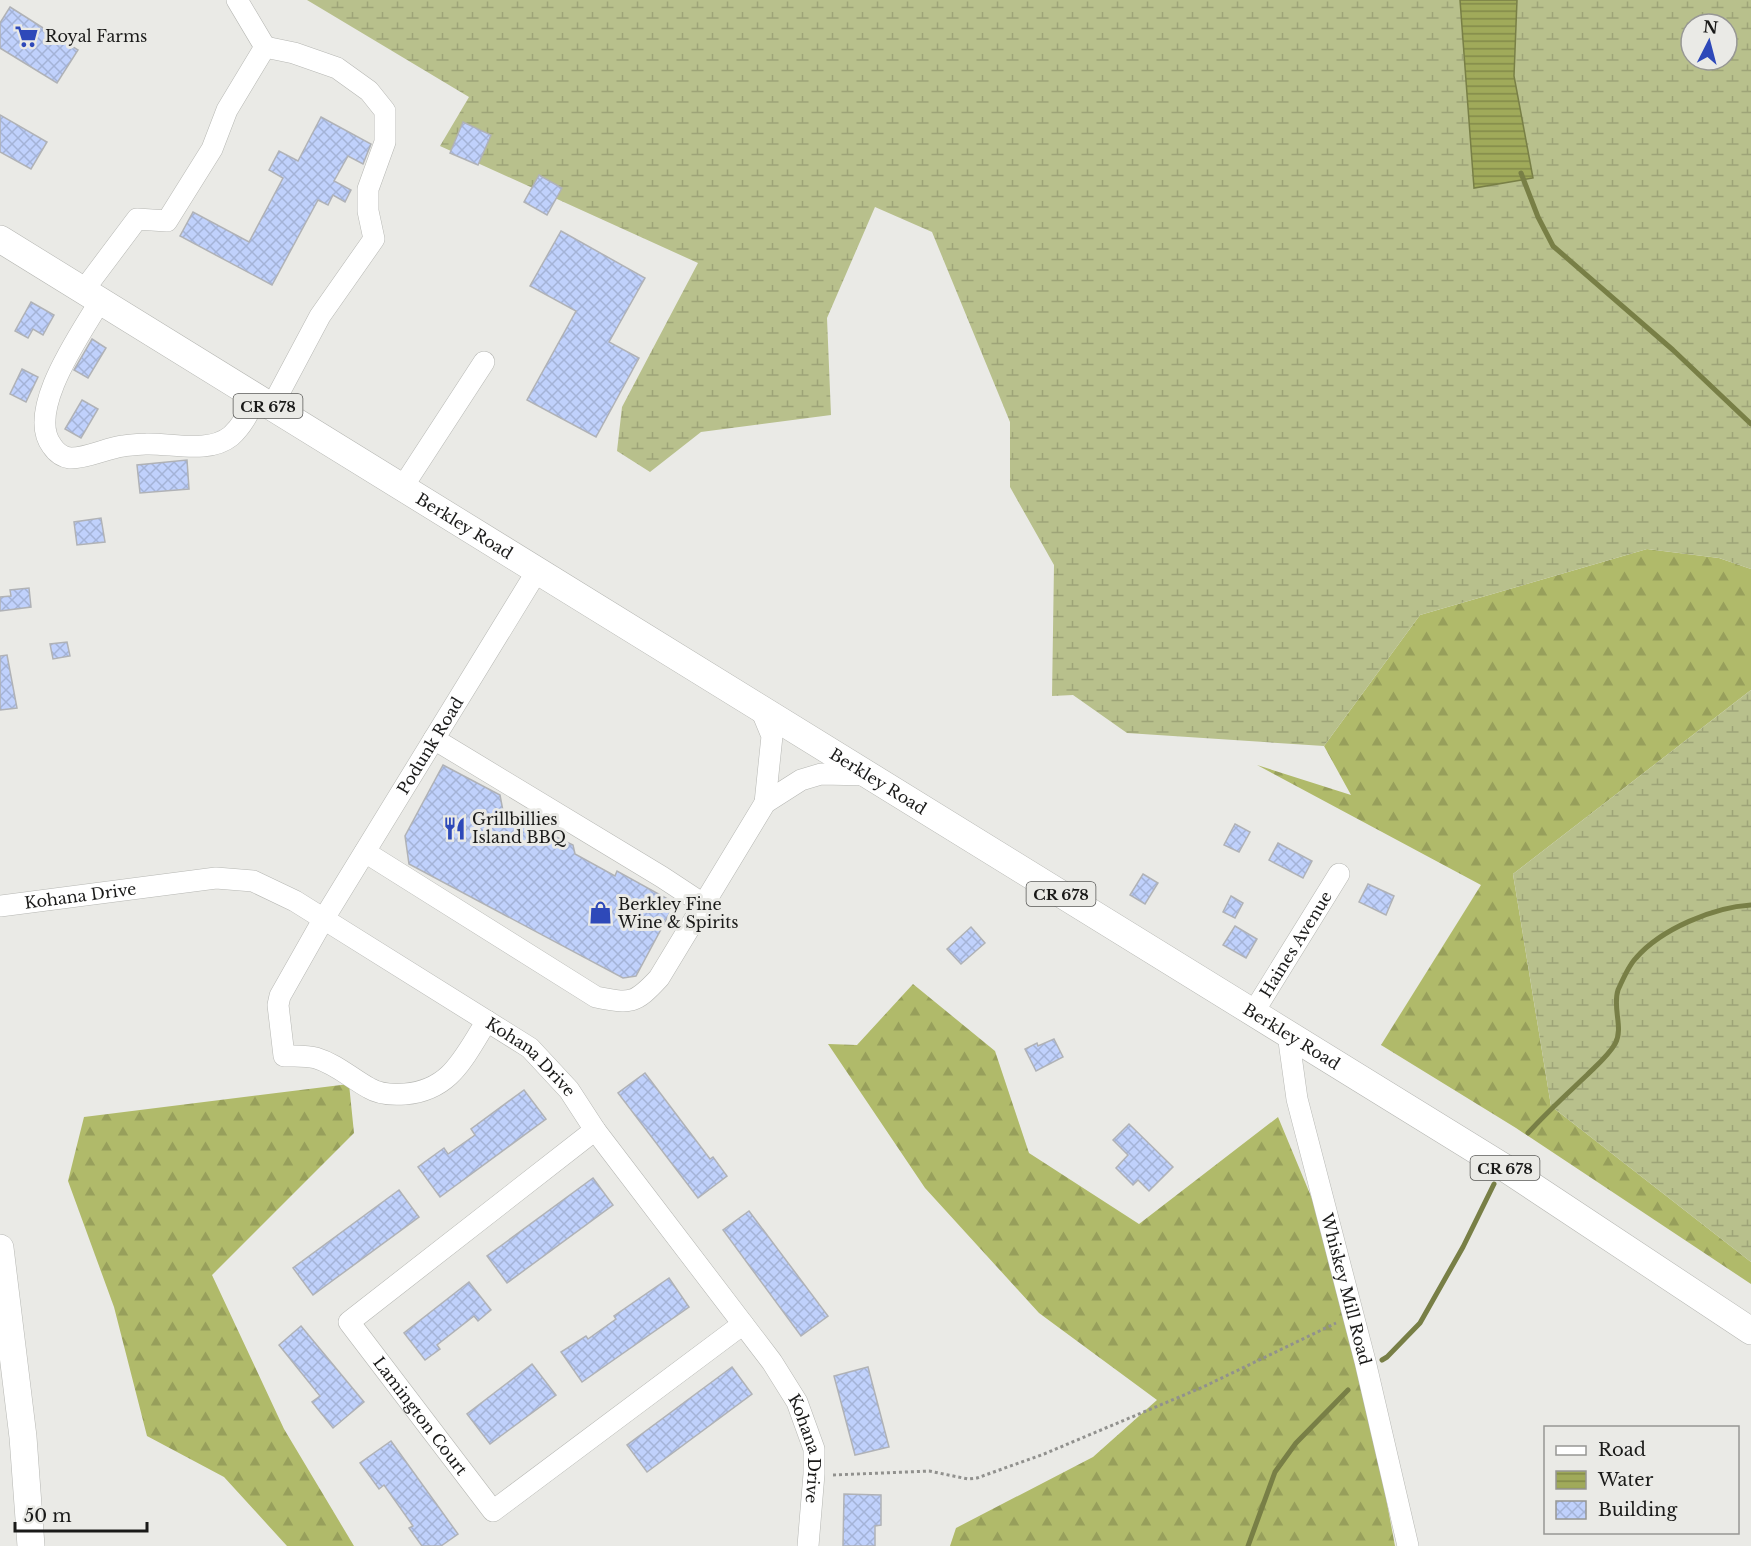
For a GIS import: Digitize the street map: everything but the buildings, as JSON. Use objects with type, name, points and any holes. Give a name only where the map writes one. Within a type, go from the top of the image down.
[{"type":"main road","name":"Berkley Road","points":[[0,239],[1505,1168],[1751,1330]]},
{"type":"main road","points":[[0,255],[19,266],[59,275]]},
{"type":"main road","points":[[0,1248],[22,1426],[31,1546]]},
{"type":"street","points":[[237,0],[265,47],[294,53],[336,68],[369,91],[385,111],[385,142],[368,189],[368,211],[374,239],[263,403],[229,437],[210,444],[188,446],[147,444],[120,446],[70,458],[58,453],[49,441],[45,423],[47,401],[92,296],[137,219],[167,221],[212,148],[227,110],[265,47]]},
{"type":"street","points":[[402,488],[484,362]]},
{"type":"street","name":"Podunk Road","points":[[487,1021],[451,1075],[441,1084],[414,1094],[384,1093],[371,1089],[328,1062],[314,1057],[284,1056],[278,1005],[280,996],[323,920],[537,571]]},
{"type":"street","points":[[365,852],[596,997],[618,1002],[640,998],[659,978],[765,803],[772,736],[760,707]]},
{"type":"street","points":[[434,739],[703,904]]},
{"type":"street","points":[[765,803],[801,780],[821,774],[870,775]]},
{"type":"street","name":"Haines Avenue","points":[[1253,1013],[1339,874]]},
{"type":"street","name":"Kohana Drive","points":[[0,906],[216,878],[253,881],[295,901],[530,1048],[569,1090],[595,1130],[772,1362],[797,1402],[814,1449],[808,1546]]},
{"type":"street","name":"Whiskey Mill Road","points":[[1288,1034],[1297,1099],[1353,1315],[1408,1546]]},
{"type":"street","name":"Lamington Court","points":[[595,1130],[349,1322],[493,1511],[743,1324]]},
{"type":"path","points":[[814,1476],[929,1471],[968,1479],[976,1478],[1044,1454],[1203,1387],[1353,1315]]},
{"type":"green space","points":[[307,0],[1460,0],[1474,188],[1533,177],[1514,76],[1517,0],[1751,0],[1751,569],[1719,558],[1647,549],[1420,615],[1324,746],[1127,733],[1073,695],[1052,696],[1054,565],[1010,487],[1010,422],[932,232],[875,207],[827,318],[831,415],[701,432],[650,472],[617,451],[622,407],[698,263],[440,146],[469,97]]},
{"type":"green space","points":[[1647,549],[1719,558],[1751,569],[1751,690],[1513,874],[1551,1106],[1751,1262],[1751,1284],[1516,1128],[1381,1045],[1481,885],[1257,765],[1351,795],[1324,746],[1420,615]]},
{"type":"green space","points":[[1751,690],[1751,1262],[1551,1106],[1513,874]]},
{"type":"green space","points":[[913,984],[995,1051],[1029,1153],[1139,1224],[1278,1117],[1345,1278],[1395,1546],[950,1546],[956,1528],[1093,1457],[1157,1400],[1039,1313],[925,1188],[828,1044],[857,1045]]},
{"type":"green space","points":[[349,1084],[354,1133],[212,1275],[284,1429],[354,1546],[287,1546],[224,1477],[147,1436],[114,1307],[68,1181],[84,1117]]},
{"type":"water","points":[[1460,0],[1517,0],[1514,76],[1533,178],[1474,188]]},
{"type":"waterway","points":[[1521,173],[1538,217],[1553,246],[1673,350],[1751,424]]},
{"type":"waterway","points":[[1528,1133],[1602,1060],[1615,1044],[1618,1031],[1616,1004],[1618,990],[1636,958],[1659,938],[1689,921],[1721,910],[1751,905]]},
{"type":"waterway","points":[[1382,1360],[1420,1323],[1463,1247],[1494,1184]]},
{"type":"waterway","points":[[1248,1546],[1275,1472],[1296,1443],[1348,1390]]},
{"type":"place","name":"Royal Farms","points":[[27,36]]},
{"type":"place","name":"Grillbillies Island BBQ","points":[[454,828]]},
{"type":"place","name":"Berkley Fine Wine & Spirits","points":[[600,913]]}]
